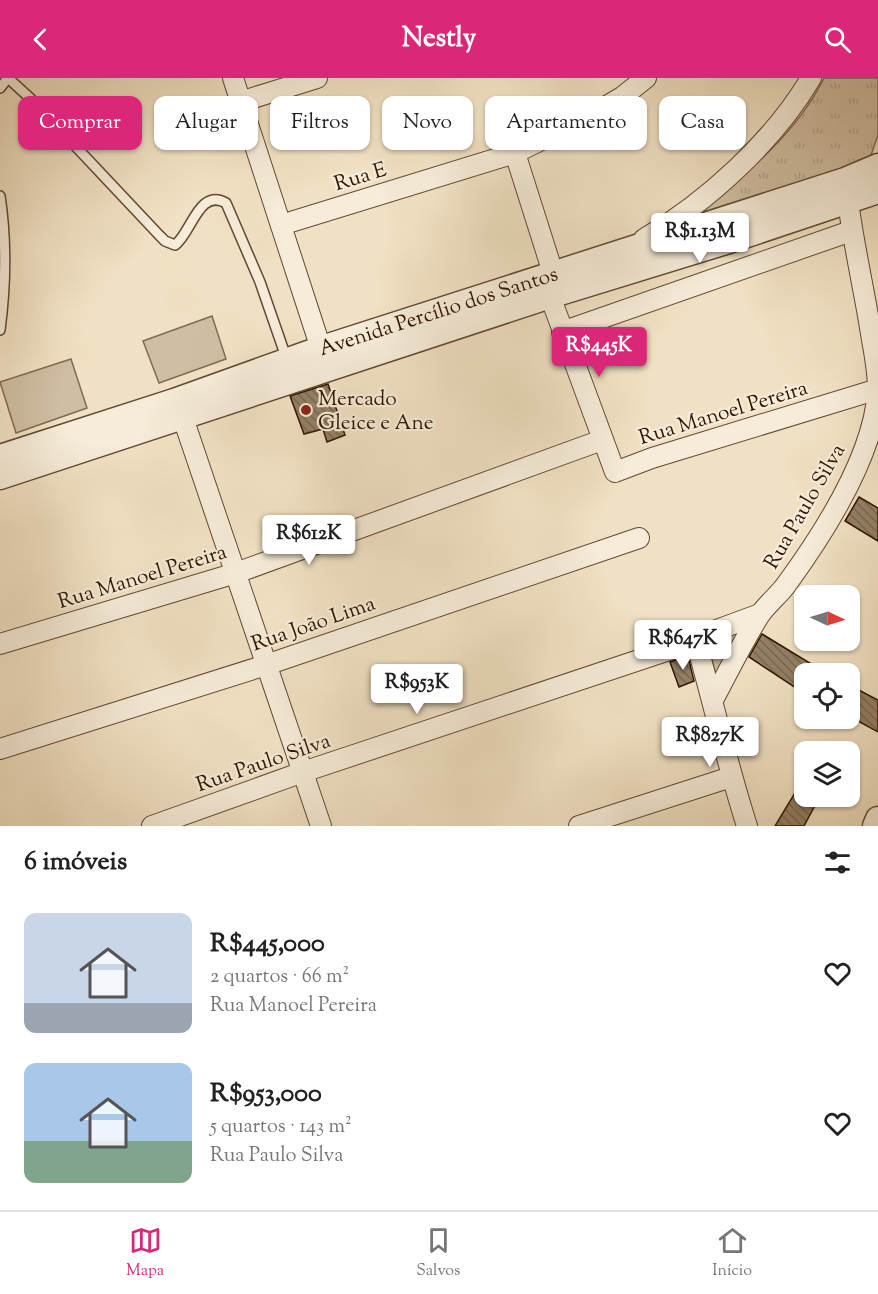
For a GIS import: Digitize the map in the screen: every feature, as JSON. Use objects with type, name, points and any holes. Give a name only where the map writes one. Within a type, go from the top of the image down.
[{"type":"street","points":[[233,78],[238,96]]},
{"type":"street","points":[[258,96],[317,78]]},
{"type":"street","name":"Rua E","points":[[281,225],[515,153],[588,117],[621,97],[646,78]]},
{"type":"street","points":[[623,263],[739,166],[767,139],[796,104],[811,78]]},
{"type":"street","points":[[256,150],[325,358]]},
{"type":"street","name":"Rua Manoel Pereira","points":[[515,153],[562,332],[615,472],[652,458],[878,389]]},
{"type":"street","name":"Avenida Percílio dos Santos","points":[[8,464],[325,358],[875,180]]},
{"type":"street","name":"Avenida Percílio dos Santos","points":[[623,263],[729,241],[848,201],[875,180]]},
{"type":"street","name":"Rua Paulo Silva","points":[[713,700],[760,614],[784,589],[807,556],[841,497],[866,446],[874,418],[878,369],[866,294],[851,231],[848,201]]},
{"type":"street","points":[[562,332],[851,231]]},
{"type":"street","name":"Avenida Percílio dos Santos","points":[[178,409],[287,360],[325,358]]},
{"type":"street","points":[[178,409],[321,826]]},
{"type":"street","name":"Rua Manoel Pereira","points":[[0,644],[236,573],[602,440]]},
{"type":"street","name":"Rua João Lima","points":[[0,749],[266,665],[639,538]]},
{"type":"street","name":"Rua Paulo Silva","points":[[153,826],[201,818],[303,772],[678,647],[695,638],[760,614]]},
{"type":"street","points":[[695,638],[747,826]]},
{"type":"street","points":[[579,826],[732,777]]},
{"type":"street","points":[[874,826],[878,819]]},
{"type":"lane","points":[[0,88],[8,78],[31,99],[171,245],[181,241],[201,207],[207,202],[220,200],[226,203],[260,282],[287,360]]},
{"type":"lane","points":[[0,196],[4,225],[6,284],[0,330]]},
{"type":"green space","points":[[824,78],[878,78],[878,135],[869,161],[684,224],[743,175],[780,140],[812,100]]},
{"type":"green space","points":[[212,316],[226,359],[159,383],[143,341]]},
{"type":"green space","points":[[71,359],[87,408],[16,433],[0,382]]},
{"type":"green space","points":[[738,631],[718,683],[708,645]]},
{"type":"building","points":[[328,384],[345,435],[327,442],[323,429],[304,434],[290,396]]},
{"type":"building","points":[[859,497],[878,508],[878,541],[845,521]]},
{"type":"building","points":[[762,634],[810,663],[794,663],[794,687],[749,657]]},
{"type":"building","points":[[688,656],[694,681],[679,687],[670,662]]},
{"type":"building","points":[[860,691],[878,700],[878,732],[860,722]]},
{"type":"building","points":[[794,795],[794,807],[814,807],[804,826],[775,826]]},
{"type":"place","name":"Mercado Gleice e Ane","points":[[306,410]]}]
